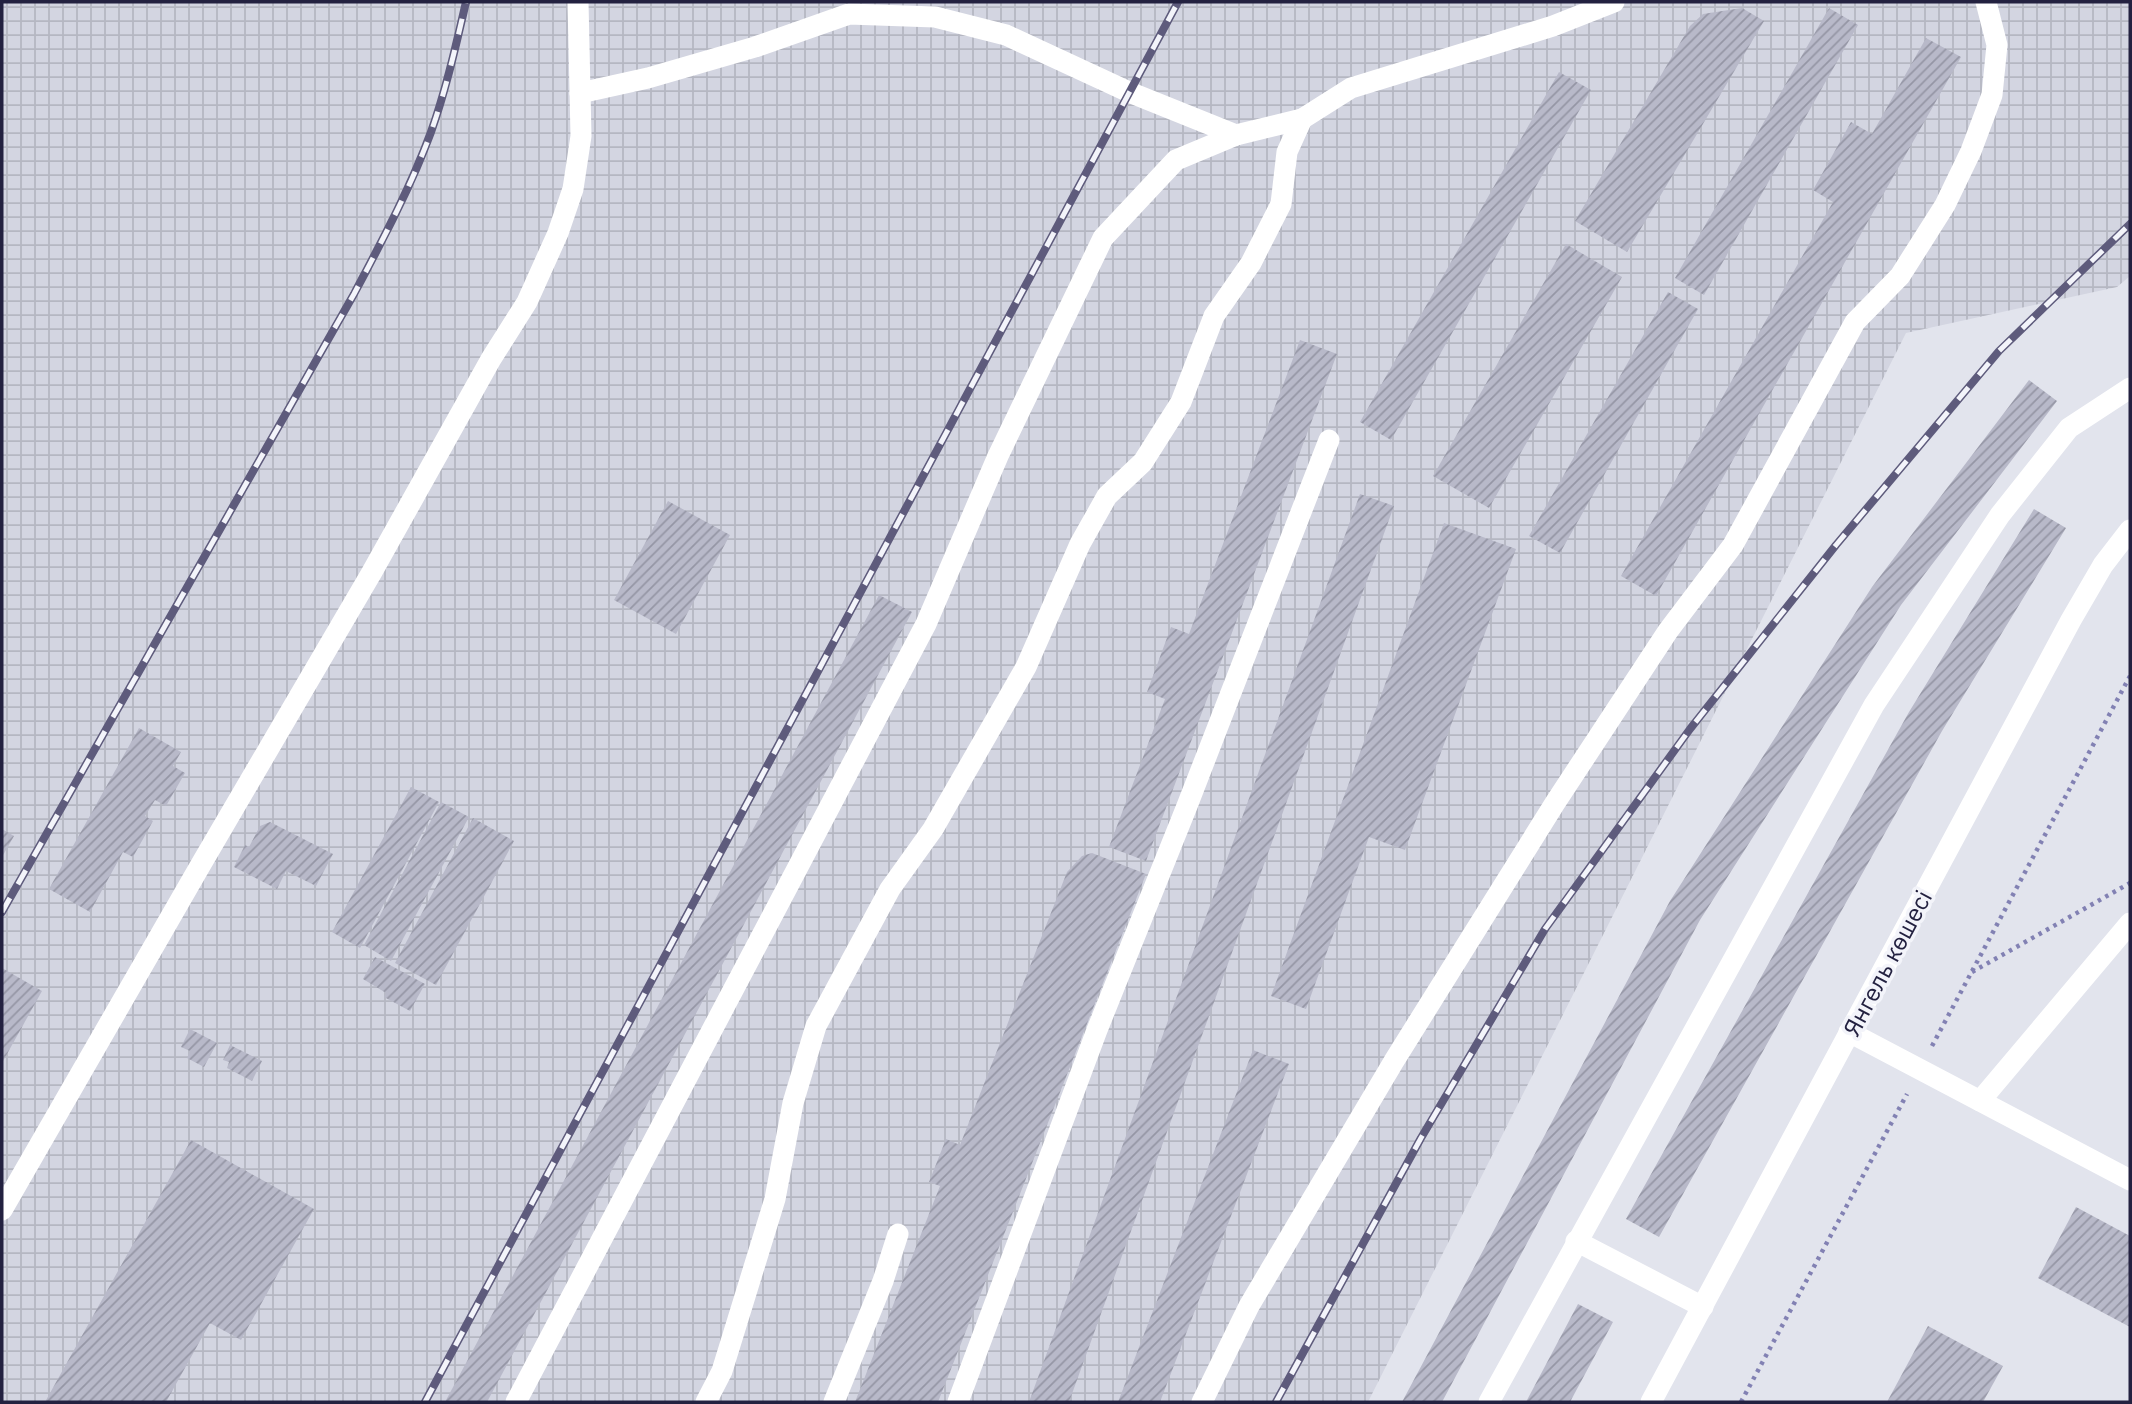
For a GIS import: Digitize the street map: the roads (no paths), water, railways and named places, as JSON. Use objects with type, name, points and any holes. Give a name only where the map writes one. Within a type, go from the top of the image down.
[{"type":"street","points":[[2,1210],[366,583],[491,359],[527,302],[558,233],[573,189],[581,136],[578,2]]},
{"type":"street","points":[[516,1402],[926,624],[998,456],[1104,238],[1176,160],[1236,135],[1302,119],[1351,88],[1553,26],[1614,2]]},
{"type":"street","points":[[1202,1402],[1249,1306],[1395,1061],[1555,803],[1668,631],[1733,545],[1855,322],[1900,276],[1945,205],[1972,151],[1992,95],[1997,46],[1986,2]]},
{"type":"street","points":[[580,93],[648,78],[755,47],[849,14],[935,17],[1006,35],[1129,92],[1236,135]]},
{"type":"street","points":[[706,1402],[722,1371],[775,1199],[793,1103],[816,1026],[890,889],[933,829],[1026,667],[1080,544],[1107,496],[1143,462],[1181,402],[1214,316],[1251,263],[1281,204],[1287,152],[1302,119]]},
{"type":"street","points":[[1489,1402],[1874,705],[2000,515],[2070,428],[2130,388]]},
{"type":"street","points":[[958,1402],[1097,1030],[1329,440]]},
{"type":"street","name":"Янгель көшесі","points":[[1651,1402],[2071,620],[2103,565],[2130,530]]},
{"type":"street","points":[[1980,1101],[2130,923]]},
{"type":"street","points":[[1849,1032],[2130,1180]]},
{"type":"street","points":[[834,1402],[883,1281],[898,1234]]},
{"type":"street","points":[[1576,1241],[1703,1307]]},
{"type":"railway","points":[[2,912],[354,294],[385,234],[431,132],[466,2]]},
{"type":"railway","points":[[425,1402],[1178,2]]},
{"type":"railway","points":[[1276,1402],[1421,1138],[1545,929],[1690,729],[1836,545],[1999,351],[2130,224]]}]
